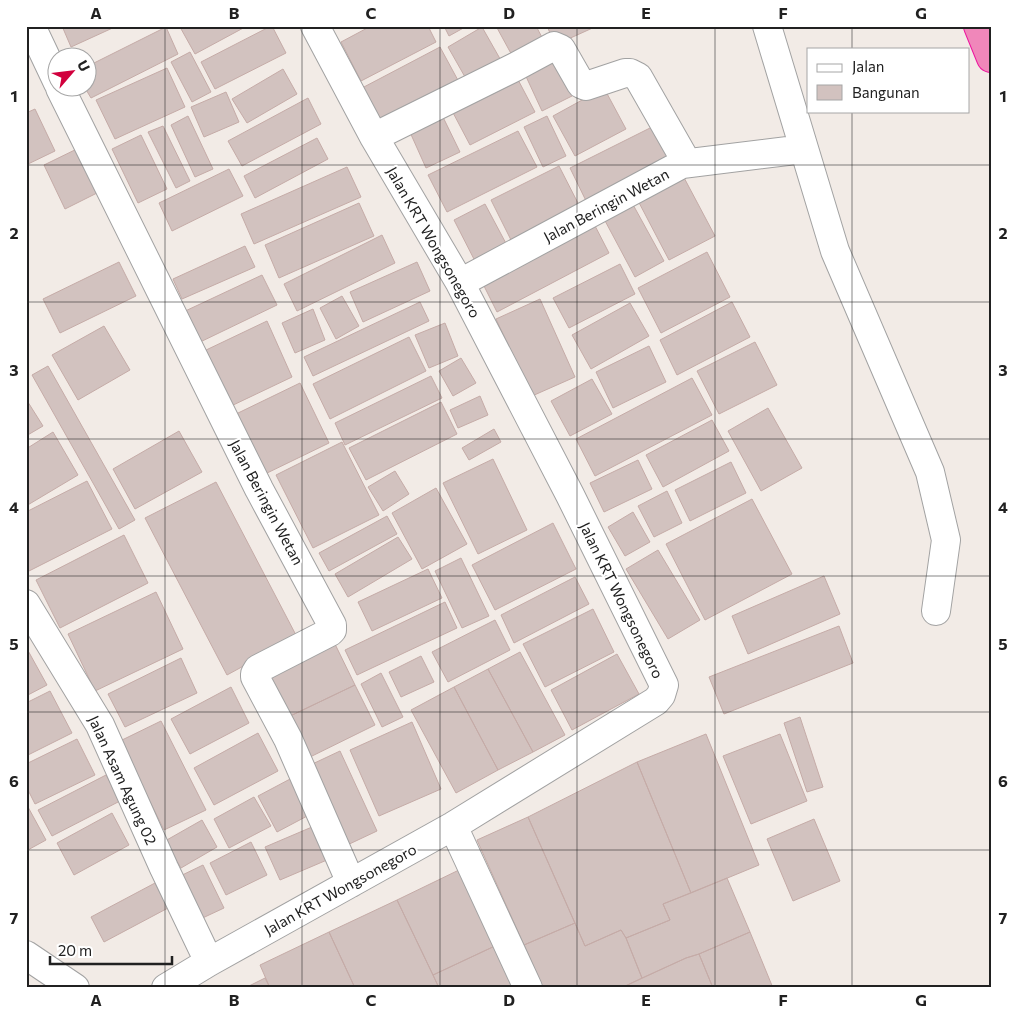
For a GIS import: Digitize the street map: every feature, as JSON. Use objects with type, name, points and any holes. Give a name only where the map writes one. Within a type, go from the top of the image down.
[{"type":"highway","points":[[978,26],[991,58]]},
{"type":"street","points":[[31,26],[48,62]]},
{"type":"street","name":"Jalan KRT Wongsonegoro","points":[[166,988],[209,962],[453,826],[656,701],[661,695],[664,685],[570,495],[460,283],[374,137],[315,26]]},
{"type":"street","points":[[767,26],[835,251],[930,472],[946,540],[936,611]]},
{"type":"street","name":"Jalan Beringin Wetan","points":[[374,137],[554,46],[561,49],[581,84],[586,86],[625,73],[638,77],[683,156],[682,164],[460,283]]},
{"type":"street","name":"Jalan Beringin Wetan","points":[[65,98],[260,489],[332,625],[330,632],[258,668],[255,677],[288,739],[351,883]]},
{"type":"street","points":[[682,164],[804,149]]},
{"type":"street","name":"Jalan Asam Agung 02","points":[[26,604],[100,725],[164,868],[209,962]]},
{"type":"street","points":[[453,826],[528,988]]},
{"type":"street","points":[[26,955],[74,988]]},
{"type":"building","points":[[62,26],[117,26],[71,47]]},
{"type":"building","points":[[181,26],[247,26],[195,54]]},
{"type":"building","points":[[271,26],[286,53],[215,89],[201,62]]},
{"type":"building","points":[[371,26],[428,26],[436,42],[361,81],[341,42]]},
{"type":"building","points":[[444,26],[467,26],[449,36]]},
{"type":"building","points":[[496,26],[536,26],[545,43],[514,59]]},
{"type":"building","points":[[547,26],[597,26],[555,45]]},
{"type":"building","points":[[166,27],[178,54],[98,94],[98,61]]},
{"type":"building","points":[[482,27],[503,64],[469,84],[448,47]]},
{"type":"building","points":[[440,47],[460,84],[381,126],[362,88]]},
{"type":"building","points":[[190,52],[211,92],[192,102],[171,62]]},
{"type":"building","points":[[554,55],[574,95],[542,111],[523,70]]},
{"type":"building","points":[[167,68],[185,107],[115,139],[96,100]]},
{"type":"building","points":[[283,69],[297,94],[247,123],[232,99]]},
{"type":"building","points":[[515,74],[535,112],[470,145],[450,107]]},
{"type":"building","points":[[604,88],[626,129],[575,156],[553,116]]},
{"type":"building","points":[[226,92],[239,122],[204,137],[191,107]]},
{"type":"building","points":[[308,98],[321,124],[242,166],[228,141]]},
{"type":"building","points":[[35,109],[55,151],[26,165],[26,113]]},
{"type":"building","points":[[442,115],[460,152],[426,168],[409,130]]},
{"type":"building","points":[[188,116],[213,169],[195,177],[171,125]]},
{"type":"building","points":[[547,116],[566,156],[543,167],[524,127]]},
{"type":"building","points":[[163,126],[190,181],[176,188],[148,132]]},
{"type":"building","points":[[654,126],[673,165],[589,207],[570,168]]},
{"type":"building","points":[[518,131],[537,167],[447,212],[428,175]]},
{"type":"building","points":[[141,135],[167,189],[138,203],[112,149]]},
{"type":"building","points":[[317,138],[328,159],[255,198],[244,176]]},
{"type":"building","points":[[85,145],[107,188],[65,209],[44,165]]},
{"type":"building","points":[[559,166],[582,211],[514,246],[491,200]]},
{"type":"building","points":[[347,167],[361,197],[254,244],[241,214]]},
{"type":"building","points":[[229,169],[243,196],[172,231],[159,203]]},
{"type":"building","points":[[681,172],[715,236],[669,260],[635,195]]},
{"type":"building","points":[[631,201],[664,261],[635,277],[603,217]]},
{"type":"building","points":[[359,203],[374,236],[279,278],[265,245]]},
{"type":"building","points":[[485,204],[509,249],[477,265],[454,220]]},
{"type":"building","points":[[592,220],[609,253],[497,312],[480,278]]},
{"type":"building","points":[[382,235],[395,263],[297,311],[284,284]]},
{"type":"building","points":[[245,246],[255,267],[182,299],[173,279]]},
{"type":"building","points":[[707,252],[730,297],[661,333],[638,288]]},
{"type":"building","points":[[119,262],[136,296],[60,333],[43,299]]},
{"type":"building","points":[[417,262],[430,291],[363,322],[350,292]]},
{"type":"building","points":[[620,264],[635,294],[569,328],[553,298]]},
{"type":"building","points":[[262,275],[277,305],[196,344],[181,313]]},
{"type":"building","points":[[342,296],[359,326],[336,339],[320,308]]},
{"type":"building","points":[[540,299],[575,377],[532,396],[496,319]]},
{"type":"building","points":[[420,302],[429,321],[313,376],[304,357]]},
{"type":"building","points":[[732,302],[750,337],[677,375],[660,340]]},
{"type":"building","points":[[630,303],[649,336],[591,369],[572,335]]},
{"type":"building","points":[[313,309],[325,340],[295,353],[282,323]]},
{"type":"building","points":[[267,321],[292,377],[229,407],[204,351]]},
{"type":"building","points":[[445,323],[458,356],[429,368],[415,335]]},
{"type":"building","points":[[104,326],[130,370],[78,400],[52,355]]},
{"type":"building","points":[[409,337],[426,371],[330,419],[313,384]]},
{"type":"building","points":[[755,342],[777,385],[719,414],[697,371]]},
{"type":"building","points":[[649,346],[666,382],[613,408],[596,372]]},
{"type":"building","points":[[461,358],[476,383],[453,396],[439,371]]},
{"type":"building","points":[[48,366],[135,520],[119,529],[32,375]]},
{"type":"building","points":[[431,376],[442,398],[345,445],[335,423]]},
{"type":"building","points":[[692,378],[712,415],[595,476],[576,439]]},
{"type":"building","points":[[592,379],[612,414],[570,436],[551,401]]},
{"type":"building","points":[[300,383],[329,443],[265,474],[236,414]]},
{"type":"building","points":[[480,396],[488,415],[458,428],[450,410]]},
{"type":"building","points":[[26,399],[43,426],[26,436]]},
{"type":"building","points":[[441,402],[457,434],[366,480],[349,448]]},
{"type":"building","points":[[768,408],[802,468],[761,491],[728,431]]},
{"type":"building","points":[[712,420],[729,451],[663,487],[646,455]]},
{"type":"building","points":[[494,429],[501,442],[469,460],[462,448]]},
{"type":"building","points":[[179,431],[202,472],[135,509],[113,469]]},
{"type":"building","points":[[53,432],[78,475],[26,506],[26,449]]},
{"type":"building","points":[[342,442],[379,515],[313,548],[276,475]]},
{"type":"building","points":[[493,459],[527,530],[478,554],[443,483]]},
{"type":"building","points":[[638,460],[652,489],[604,512],[590,483]]},
{"type":"building","points":[[731,462],[746,493],[690,521],[675,490]]},
{"type":"building","points":[[395,471],[409,494],[383,511],[368,487]]},
{"type":"building","points":[[87,481],[112,529],[27,572],[26,512]]},
{"type":"building","points":[[216,482],[297,637],[227,675],[145,518]]},
{"type":"building","points":[[436,488],[467,544],[422,569],[392,513]]},
{"type":"building","points":[[667,491],[682,523],[654,537],[638,506]]},
{"type":"building","points":[[752,499],[792,574],[705,620],[666,544]]},
{"type":"building","points":[[633,512],[650,542],[625,556],[608,527]]},
{"type":"building","points":[[387,516],[397,534],[329,571],[319,553]]},
{"type":"building","points":[[553,523],[576,569],[495,610],[472,565]]},
{"type":"building","points":[[124,535],[148,583],[60,628],[36,580]]},
{"type":"building","points":[[398,537],[412,559],[348,597],[335,574]]},
{"type":"building","points":[[658,550],[700,620],[668,639],[626,569]]},
{"type":"building","points":[[461,558],[489,616],[462,628],[435,571]]},
{"type":"building","points":[[428,569],[442,598],[372,631],[358,602]]},
{"type":"building","points":[[824,576],[840,614],[748,654],[732,616]]},
{"type":"building","points":[[575,577],[589,604],[514,643],[501,615]]},
{"type":"building","points":[[156,592],[183,649],[95,691],[68,634]]},
{"type":"building","points":[[445,602],[457,628],[357,675],[345,650]]},
{"type":"building","points":[[593,609],[614,652],[545,687],[523,644]]},
{"type":"building","points":[[495,620],[510,650],[448,682],[432,652]]},
{"type":"building","points":[[839,626],[853,663],[724,714],[709,677]]},
{"type":"building","points":[[333,640],[355,685],[286,718],[265,673]]},
{"type":"building","points":[[26,647],[47,685],[26,696]]},
{"type":"building","points":[[520,652],[565,735],[533,752],[488,669]]},
{"type":"building","points":[[617,654],[639,694],[572,730],[551,690]]},
{"type":"building","points":[[421,656],[434,682],[401,697],[389,672]]},
{"type":"building","points":[[181,658],[197,693],[125,727],[108,694]]},
{"type":"building","points":[[488,669],[533,752],[498,770],[454,687]]},
{"type":"building","points":[[381,673],[403,717],[382,727],[361,684]]},
{"type":"building","points":[[355,685],[375,725],[306,759],[286,718]]},
{"type":"building","points":[[231,687],[249,723],[190,754],[171,719]]},
{"type":"building","points":[[454,687],[498,770],[456,793],[411,710]]},
{"type":"building","points":[[50,691],[72,733],[26,756],[26,703]]},
{"type":"building","points":[[800,717],[823,787],[807,792],[784,723]]},
{"type":"building","points":[[161,721],[206,810],[164,830],[120,741]]},
{"type":"building","points":[[412,722],[441,789],[379,816],[350,750]]},
{"type":"building","points":[[258,733],[278,771],[214,805],[194,768]]},
{"type":"building","points":[[706,734],[759,865],[691,893],[637,762]]},
{"type":"building","points":[[780,734],[807,801],[751,824],[723,756]]},
{"type":"building","points":[[77,739],[95,775],[35,804],[26,786],[26,764]]},
{"type":"building","points":[[340,751],[377,831],[343,847],[306,767]]},
{"type":"building","points":[[637,762],[691,893],[663,904],[670,920],[626,938],[621,930],[585,946],[528,817]]},
{"type":"building","points":[[106,775],[120,801],[52,836],[38,810]]},
{"type":"building","points":[[292,778],[311,814],[277,832],[258,796]]},
{"type":"building","points":[[254,797],[271,826],[229,848],[214,819]]},
{"type":"building","points":[[28,807],[46,840],[26,851],[26,808]]},
{"type":"building","points":[[112,813],[129,845],[74,875],[57,843]]},
{"type":"building","points":[[528,817],[575,923],[524,945],[477,840]]},
{"type":"building","points":[[814,819],[840,881],[793,901],[767,839]]},
{"type":"building","points":[[202,820],[217,847],[181,868],[165,841]]},
{"type":"building","points":[[319,824],[334,857],[280,880],[265,847]]},
{"type":"building","points":[[251,842],[267,875],[226,895],[210,863]]},
{"type":"building","points":[[203,865],[224,908],[194,922],[174,879]]},
{"type":"building","points":[[461,869],[497,945],[433,975],[397,900]]},
{"type":"building","points":[[727,878],[750,932],[642,978],[626,938],[670,920],[663,904]]},
{"type":"building","points":[[155,883],[168,908],[104,942],[91,917]]},
{"type":"building","points":[[397,900],[439,988],[355,988],[329,932]]},
{"type":"building","points":[[575,923],[585,946],[621,930],[642,978],[621,988],[543,988],[524,945]]},
{"type":"building","points":[[329,932],[355,988],[270,988],[260,965]]},
{"type":"building","points":[[750,932],[773,988],[713,988],[699,954]]},
{"type":"building","points":[[497,945],[518,988],[439,988],[433,975]]},
{"type":"building","points":[[699,954],[713,988],[621,988],[686,958]]},
{"type":"building","points":[[265,978],[270,988],[245,988]]}]
